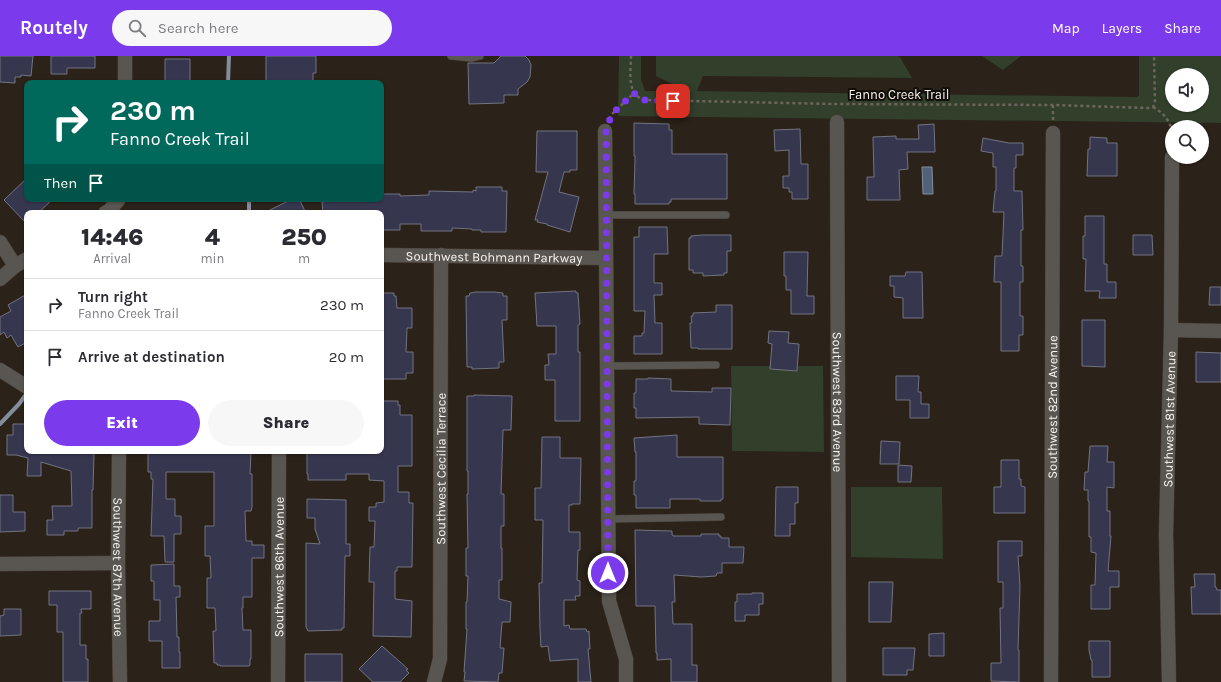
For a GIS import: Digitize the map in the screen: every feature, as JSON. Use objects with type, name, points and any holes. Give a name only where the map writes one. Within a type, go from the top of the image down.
[{"type":"street","points":[[125,56],[125,80]]},
{"type":"street","name":"Southwest 83rd Avenue","points":[[837,122],[839,682]]},
{"type":"street","points":[[606,130],[609,601],[626,659],[626,682]]},
{"type":"street","name":"Southwest 82nd Avenue","points":[[1051,682],[1053,133]]},
{"type":"street","name":"Southwest 81st Avenue","points":[[1169,682],[1166,534],[1171,330],[1172,164]]},
{"type":"street","points":[[109,210],[117,202]]},
{"type":"street","points":[[0,242],[21,263],[0,279]]},
{"type":"street","name":"Southwest Bohmann Parkway","points":[[384,255],[606,258]]},
{"type":"street","name":"Southwest Cecilia Terrace","points":[[434,682],[440,659],[441,255]]},
{"type":"street","points":[[1171,330],[1221,332]]},
{"type":"street","points":[[3,372],[24,385]]},
{"type":"street","name":"Southwest 87th Avenue","points":[[119,454],[118,563],[120,682]]},
{"type":"street","name":"Southwest 86th Avenue","points":[[278,682],[279,454]]},
{"type":"street","points":[[0,564],[118,563]]},
{"type":"lane","points":[[451,56],[471,58],[480,56]]},
{"type":"lane","points":[[606,215],[726,215]]},
{"type":"lane","points":[[607,366],[716,365]]},
{"type":"lane","points":[[608,519],[721,517]]},
{"type":"path","points":[[606,130],[612,114],[634,93],[632,91],[631,80],[631,56]]},
{"type":"path","points":[[1154,56],[1156,96],[1155,103],[1152,107],[1168,120]]},
{"type":"path","name":"Fanno Creek Trail","points":[[634,93],[640,99],[644,100],[837,104],[1152,107]]},
{"type":"green space","points":[[619,56],[641,56],[641,79],[645,91],[686,91],[656,76],[656,56],[898,56],[912,78],[703,76],[697,91],[1137,97],[1139,95],[1139,56],[1221,56],[1221,123],[1209,123],[1209,120],[1165,120],[1165,122],[618,116]]},
{"type":"green space","points":[[982,56],[1021,56],[1003,70]]},
{"type":"green space","points":[[731,366],[823,366],[824,452],[732,451]]},
{"type":"green space","points":[[851,487],[942,487],[943,559],[851,557]]},
{"type":"water","points":[[922,167],[932,167],[933,194],[923,194]]},
{"type":"building","points":[[0,56],[33,56],[31,76],[21,75],[21,77],[15,77],[15,83],[0,82]]},
{"type":"building","points":[[51,56],[95,56],[95,68],[67,68],[67,74],[51,74]]},
{"type":"building","points":[[266,56],[316,56],[316,73],[313,73],[313,80],[266,80]]},
{"type":"building","points":[[501,56],[525,56],[529,60],[531,65],[530,77],[527,82],[518,89],[518,95],[504,95],[504,103],[469,104],[468,63],[494,63]]},
{"type":"building","points":[[165,59],[190,59],[190,80],[165,80]]},
{"type":"building","points":[[634,123],[669,124],[669,130],[672,130],[672,154],[727,154],[727,199],[671,199],[669,204],[635,204]]},
{"type":"building","points":[[934,124],[935,152],[907,152],[908,169],[899,170],[900,200],[867,200],[867,177],[874,177],[873,137],[896,136],[896,139],[919,139],[918,125]]},
{"type":"building","points":[[800,129],[801,164],[808,164],[808,199],[792,199],[792,192],[789,192],[789,188],[783,188],[783,176],[789,176],[789,150],[775,151],[774,130]]},
{"type":"building","points":[[537,131],[577,131],[577,170],[564,172],[559,192],[579,197],[570,232],[537,222],[538,220],[535,220],[548,172],[536,172]]},
{"type":"building","points":[[1090,137],[1107,138],[1107,143],[1117,143],[1117,176],[1087,176]]},
{"type":"building","points":[[983,138],[1009,143],[1023,143],[1023,155],[1016,155],[1016,168],[1014,168],[1014,191],[1022,191],[1023,230],[1021,230],[1021,266],[1023,266],[1023,282],[1020,282],[1020,316],[1023,316],[1023,335],[1019,335],[1019,351],[1001,351],[1001,282],[994,282],[995,256],[1002,256],[1004,212],[993,212],[996,191],[996,167],[993,167],[993,153],[981,151]]},
{"type":"building","points":[[24,181],[24,202],[50,202],[41,210],[24,210],[24,221],[4,200]]},
{"type":"building","points":[[476,187],[502,187],[502,191],[507,191],[506,232],[481,232],[481,230],[452,228],[452,231],[421,231],[421,224],[400,224],[400,230],[384,230],[384,210],[323,210],[322,202],[384,202],[384,194],[400,194],[400,196],[429,195],[429,191],[476,191]]},
{"type":"building","points":[[286,202],[300,202],[304,210],[270,210]]},
{"type":"building","points":[[1085,216],[1104,216],[1104,264],[1107,264],[1107,282],[1116,282],[1116,298],[1099,298],[1100,291],[1085,291],[1086,259],[1083,259],[1083,236],[1085,236]]},
{"type":"building","points":[[639,227],[667,227],[668,254],[654,254],[654,283],[662,283],[662,295],[654,295],[655,323],[662,323],[662,354],[634,354],[634,336],[642,336],[642,333],[644,333],[645,311],[634,311],[634,237],[639,237]]},
{"type":"building","points":[[731,235],[731,251],[727,251],[727,273],[724,273],[724,275],[703,276],[703,273],[693,273],[693,270],[689,270],[689,238],[691,238],[691,236]]},
{"type":"building","points":[[1133,235],[1152,235],[1153,255],[1133,255]]},
{"type":"building","points":[[784,252],[808,252],[807,296],[814,296],[814,314],[791,314],[791,290],[786,290],[786,276],[784,276]]},
{"type":"building","points":[[906,272],[922,272],[923,318],[903,318],[903,298],[894,297],[894,286],[890,286],[890,276],[905,276]]},
{"type":"building","points":[[1210,287],[1221,287],[1221,305],[1209,305]]},
{"type":"building","points":[[576,291],[576,293],[578,293],[580,324],[578,325],[578,352],[580,352],[580,421],[555,421],[555,380],[545,380],[545,365],[549,365],[548,354],[556,354],[556,326],[537,326],[535,293]]},
{"type":"building","points":[[384,293],[394,293],[394,296],[396,296],[397,308],[412,308],[412,328],[407,328],[406,352],[413,352],[413,373],[406,373],[406,379],[384,379]]},
{"type":"building","points":[[470,293],[503,293],[503,296],[507,296],[507,320],[502,320],[504,362],[499,362],[499,368],[472,369],[472,367],[467,367],[466,296],[469,296]]},
{"type":"building","points":[[24,296],[24,344],[18,347],[11,335],[7,338],[4,332],[0,335],[0,317],[11,311],[8,305]]},
{"type":"building","points":[[716,305],[732,305],[732,349],[691,348],[691,316],[693,316],[693,313],[716,312]]},
{"type":"building","points":[[1082,320],[1105,320],[1105,367],[1082,366]]},
{"type":"building","points":[[769,331],[789,332],[788,343],[799,344],[797,371],[770,369],[772,344],[768,343]]},
{"type":"building","points":[[1196,352],[1221,353],[1221,382],[1196,382]]},
{"type":"building","points":[[896,376],[919,376],[918,392],[921,392],[921,404],[929,404],[929,418],[910,418],[910,400],[896,400]]},
{"type":"building","points":[[636,379],[671,379],[671,391],[712,392],[712,388],[731,388],[730,425],[699,424],[699,417],[636,418],[634,393],[636,393]]},
{"type":"building","points":[[467,396],[512,396],[511,430],[503,430],[501,494],[504,494],[504,526],[501,526],[502,580],[499,580],[499,599],[511,602],[510,622],[502,622],[500,648],[504,648],[502,673],[499,673],[498,682],[464,681],[468,576],[466,576],[466,548],[468,548]]},
{"type":"building","points":[[384,401],[398,401],[398,405],[400,405],[400,415],[412,415],[412,466],[398,466],[398,492],[409,492],[409,503],[413,503],[412,567],[397,567],[397,571],[395,571],[395,599],[412,601],[411,637],[373,636],[374,582],[369,582],[370,547],[374,547],[375,521],[369,521],[369,507],[376,507],[376,503],[384,502],[384,481],[369,480],[369,474],[346,474],[346,480],[308,480],[307,454],[384,454]]},
{"type":"building","points":[[13,424],[24,424],[24,454],[94,454],[92,528],[78,528],[78,531],[64,531],[64,535],[47,535],[47,520],[53,520],[52,506],[72,506],[71,471],[41,462],[41,476],[27,476],[28,458],[16,455],[7,455],[7,435],[13,435]]},
{"type":"building","points":[[677,435],[677,457],[723,457],[723,499],[721,499],[721,501],[700,501],[700,499],[670,499],[670,508],[636,508],[636,495],[634,495],[634,481],[636,481],[636,452],[634,438]]},
{"type":"building","points":[[542,437],[560,437],[560,458],[581,458],[580,504],[569,505],[569,532],[580,532],[577,580],[580,581],[580,596],[575,596],[576,600],[564,600],[564,626],[569,625],[570,629],[586,629],[587,632],[589,631],[590,649],[588,649],[591,682],[578,682],[578,659],[550,661],[548,646],[541,647],[539,583],[542,583],[543,520],[535,520],[535,488],[541,488]]},
{"type":"building","points":[[881,441],[900,442],[899,464],[880,464]]},
{"type":"building","points":[[1090,446],[1108,446],[1107,462],[1114,462],[1114,488],[1107,487],[1107,511],[1110,511],[1111,536],[1108,571],[1119,571],[1119,587],[1110,587],[1110,609],[1091,609],[1091,585],[1095,585],[1096,553],[1091,552],[1091,537],[1089,537],[1088,490],[1084,490],[1085,472],[1088,472]]},
{"type":"building","points":[[148,454],[251,454],[250,474],[252,474],[252,507],[251,511],[245,511],[246,541],[252,541],[252,545],[264,545],[264,558],[252,558],[252,597],[243,597],[243,630],[251,630],[251,659],[249,666],[220,666],[217,665],[217,663],[214,663],[213,631],[216,631],[215,608],[207,608],[207,578],[211,578],[210,556],[205,556],[205,526],[214,526],[214,472],[166,472],[166,499],[175,499],[175,516],[181,516],[181,534],[174,534],[174,562],[165,562],[164,536],[151,536],[153,479],[151,479],[151,472],[148,472]]},
{"type":"building","points":[[1001,460],[1019,460],[1019,479],[1021,479],[1021,486],[1025,487],[1025,513],[994,513],[994,487],[1001,487]]},
{"type":"building","points":[[898,465],[912,466],[911,482],[898,482]]},
{"type":"building","points":[[776,487],[798,487],[798,503],[795,503],[795,524],[790,524],[790,536],[775,536]]},
{"type":"building","points":[[0,495],[13,495],[13,512],[25,512],[25,531],[0,532]]},
{"type":"building","points":[[307,499],[346,500],[346,544],[350,544],[350,556],[345,556],[344,628],[342,628],[342,630],[308,631],[306,627],[306,543],[320,544],[315,529],[315,518],[307,518]]},
{"type":"building","points":[[635,530],[672,531],[673,536],[701,536],[701,534],[719,534],[721,538],[729,538],[729,547],[744,547],[743,563],[722,563],[722,573],[717,573],[716,576],[701,577],[674,575],[675,602],[672,602],[673,624],[692,624],[692,665],[697,665],[697,682],[671,682],[671,659],[657,660],[655,606],[636,606]]},
{"type":"building","points":[[998,541],[1022,541],[1022,556],[1018,556],[1020,586],[1018,650],[1019,682],[991,681],[991,663],[1001,663],[1000,608],[1003,608],[1003,582],[998,582]]},
{"type":"building","points":[[174,564],[174,586],[180,586],[180,597],[176,597],[177,637],[179,637],[180,668],[162,668],[162,641],[149,641],[149,621],[160,621],[160,600],[154,600],[154,581],[151,581],[151,565]]},
{"type":"building","points":[[1194,574],[1215,574],[1215,587],[1217,590],[1221,590],[1221,614],[1192,614],[1191,587],[1195,587]]},
{"type":"building","points":[[869,582],[893,582],[891,622],[869,622]]},
{"type":"building","points":[[49,591],[91,591],[91,609],[81,609],[82,613],[80,613],[80,645],[86,645],[86,659],[88,659],[88,682],[63,682],[63,632],[57,632],[57,605],[49,605]]},
{"type":"building","points":[[763,593],[763,604],[759,604],[759,615],[745,615],[745,621],[735,621],[735,602],[737,602],[737,594]]},
{"type":"building","points":[[4,609],[21,609],[21,635],[0,636],[0,616],[4,615]]},
{"type":"building","points":[[944,633],[944,656],[929,656],[929,634]]},
{"type":"building","points":[[1089,641],[1110,641],[1110,677],[1092,677],[1092,660],[1089,650]]},
{"type":"building","points":[[382,646],[408,669],[406,670],[409,673],[400,682],[373,682],[359,669]]},
{"type":"building","points":[[883,648],[915,648],[913,670],[907,670],[907,675],[883,675]]},
{"type":"building","points":[[305,654],[342,654],[342,682],[305,682]]},
{"type":"waterway","points":[[228,80],[229,56]]},
{"type":"waterway","points":[[249,202],[249,210]]},
{"type":"waterway","points":[[0,424],[24,397]]},
{"type":"route","points":[[608,573],[606,130],[612,114],[634,93],[640,99],[644,100],[673,101]]}]
